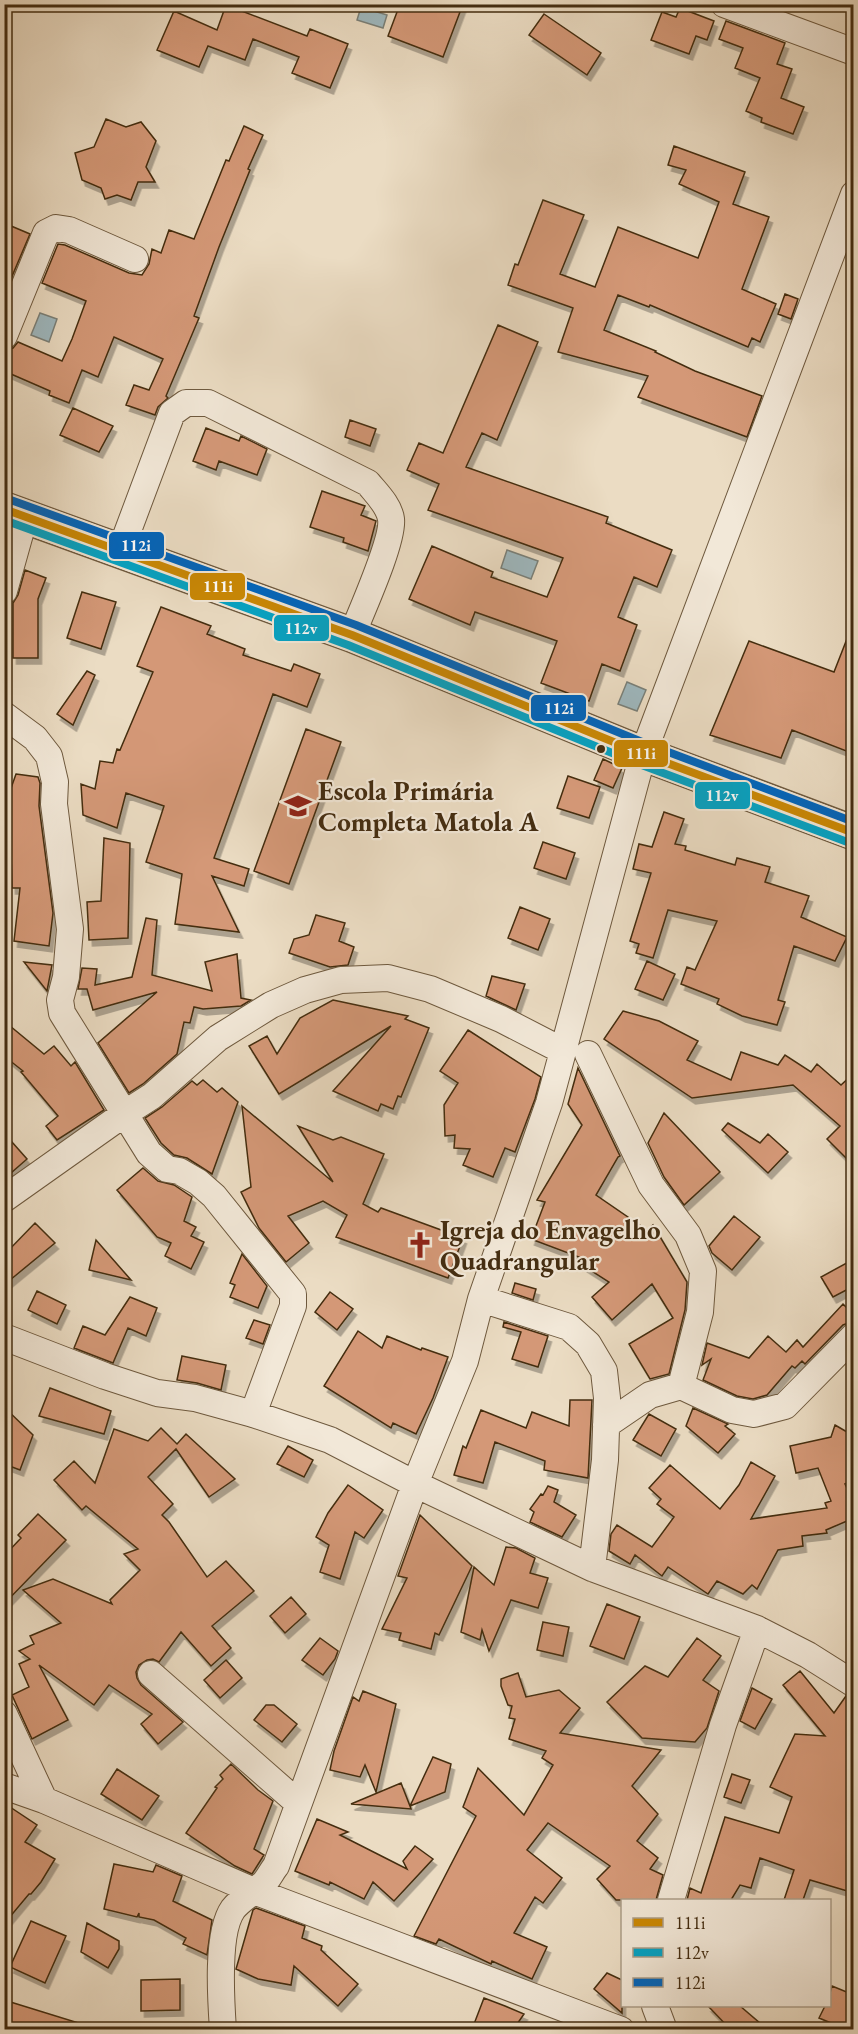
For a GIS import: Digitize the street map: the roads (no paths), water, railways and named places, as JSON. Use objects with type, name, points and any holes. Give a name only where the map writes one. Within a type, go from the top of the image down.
[{"type":"street","points":[[724,4],[854,52]]},
{"type":"street","points":[[223,2030],[220,1990],[226,1927],[232,1911],[264,1884],[276,1866],[415,1484],[465,1361],[481,1299],[549,1103],[644,754],[854,195]]},
{"type":"street","points":[[4,336],[46,233],[56,228],[69,230],[135,260]]},
{"type":"street","points":[[120,552],[172,413],[186,403],[208,403],[368,483],[383,502],[391,519],[388,542],[352,635]]},
{"type":"street","points":[[4,591],[15,513],[352,635],[644,754],[854,833]]},
{"type":"street","points":[[4,715],[35,738],[49,756],[55,782],[54,804],[70,929],[66,977],[60,1000],[62,1014],[149,1153],[166,1168],[198,1182],[214,1196],[293,1294],[293,1306],[253,1414]]},
{"type":"street","points":[[4,1199],[152,1096],[218,1038],[271,1005],[304,990],[341,980],[388,978],[430,989],[501,1019],[563,1051]]},
{"type":"street","points":[[588,1054],[651,1185],[688,1235],[703,1270],[700,1312],[681,1386]]},
{"type":"street","points":[[481,1299],[569,1327],[588,1344],[604,1371],[607,1398],[602,1496],[592,1568]]},
{"type":"street","points":[[4,1336],[115,1380],[157,1393],[195,1398],[253,1414],[330,1440],[415,1484],[592,1568],[757,1629],[808,1655],[854,1684]]},
{"type":"street","points":[[606,1425],[650,1395],[681,1386],[732,1410],[754,1414],[785,1406],[854,1336]]},
{"type":"street","points":[[671,1899],[723,1725],[757,1629]]},
{"type":"street","points":[[151,1674],[298,1803]]},
{"type":"street","points":[[4,1713],[44,1800]]},
{"type":"street","points":[[4,1786],[44,1800],[254,1891],[621,2030]]},
{"type":"street","points":[[655,2007],[664,2030]]},
{"type":"water","points":[[361,7],[387,15],[383,28],[357,20]]},
{"type":"water","points":[[40,313],[57,319],[49,342],[31,335]]},
{"type":"water","points":[[507,550],[538,561],[531,579],[501,568]]},
{"type":"water","points":[[627,682],[646,690],[637,711],[618,704]]},
{"type":"place","name":"Escola Primária Completa Matola A","points":[[298,806]]},
{"type":"place","name":"Igreja do Envagelho Quadrangular","points":[[420,1245]]}]
